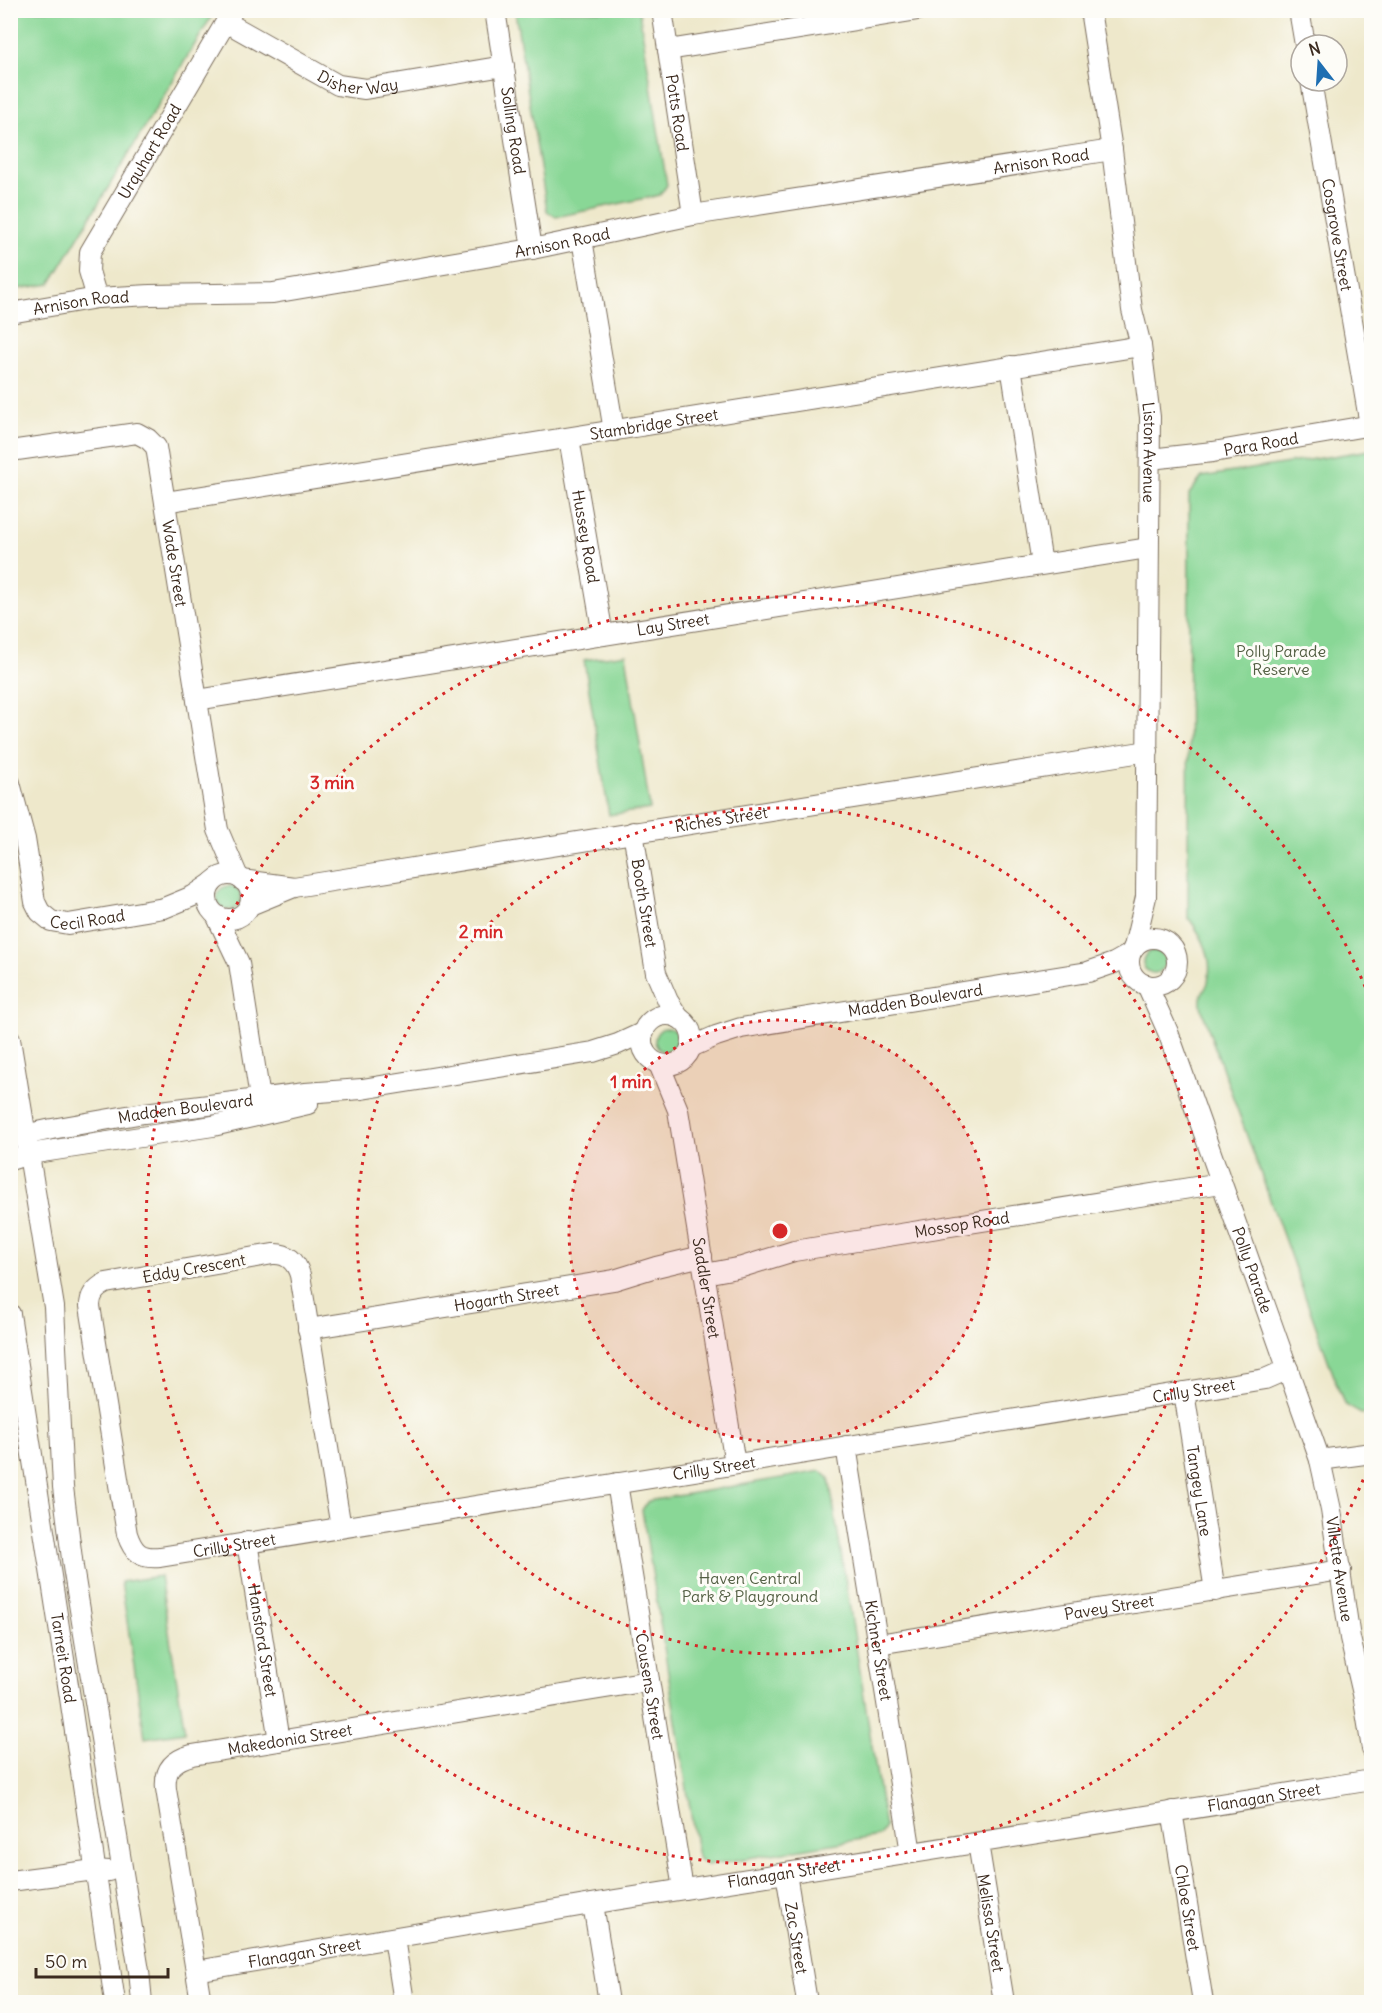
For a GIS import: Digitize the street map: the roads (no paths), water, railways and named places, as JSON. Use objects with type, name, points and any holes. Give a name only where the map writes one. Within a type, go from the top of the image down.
[{"type":"street","name":"Solling Road","points":[[495,10],[532,249]]},
{"type":"street","name":"Potts Road","points":[[662,10],[693,215]]},
{"type":"street","points":[[668,50],[918,10]]},
{"type":"street","name":"Liston Avenue","points":[[1090,10],[1112,150],[1132,310],[1141,346],[1150,417],[1146,897],[1132,951]]},
{"type":"street","points":[[1299,10],[1303,33]]},
{"type":"street","name":"Disher Way","points":[[230,16],[338,84],[365,89],[504,66]]},
{"type":"street","name":"Urquhart Road","points":[[97,298],[89,271],[90,252],[230,16]]},
{"type":"street","name":"Cosgrove Street","points":[[1313,93],[1371,425]]},
{"type":"street","name":"Arnison Road","points":[[10,313],[97,298],[273,293],[532,249],[693,215],[1112,150]]},
{"type":"street","points":[[582,239],[614,431]]},
{"type":"street","name":"Stambridge Street","points":[[165,502],[1141,346]]},
{"type":"street","points":[[1011,366],[1042,564]]},
{"type":"street","name":"Para Road","points":[[1150,459],[1213,452],[1371,425]]},
{"type":"street","name":"Wade Street","points":[[10,451],[137,434],[148,439],[156,447],[218,830],[213,882]]},
{"type":"street","name":"Hussey Road","points":[[569,438],[603,634]]},
{"type":"street","name":"Lay Street","points":[[197,699],[1148,548]]},
{"type":"street","name":"Riches Street","points":[[246,910],[294,887],[1148,751]]},
{"type":"street","name":"Cecil Road","points":[[10,783],[26,839],[35,902],[45,917],[58,923],[68,924],[164,908],[193,896],[213,882]]},
{"type":"street","name":"Wade Street","points":[[218,830],[240,878]]},
{"type":"street","name":"Booth Street","points":[[633,832],[656,973],[668,1001],[682,1021]]},
{"type":"street","points":[[239,963],[206,897],[213,882],[225,875],[240,878],[250,891],[239,963],[261,1106]]},
{"type":"street","name":"Riches Street","points":[[240,878],[294,887]]},
{"type":"street","name":"Liston Avenue","points":[[1146,897],[1154,923],[1164,940]]},
{"type":"street","name":"Cecil Road","points":[[164,908],[214,914]]},
{"type":"street","points":[[214,914],[230,920],[246,910]]},
{"type":"street","points":[[1156,937],[1164,940],[1175,951],[1177,967],[1174,975],[1162,984],[1141,981],[1129,962],[1132,951],[1140,941],[1148,938],[1156,937]]},
{"type":"street","name":"Madden Boulevard","points":[[686,1054],[716,1036],[741,1028],[1088,972],[1114,963],[1132,951]]},
{"type":"street","name":"Madden Boulevard","points":[[1088,972],[1141,981]]},
{"type":"street","name":"Booth Street","points":[[648,1027],[656,973]]},
{"type":"street","name":"Polly Parade","points":[[1168,1032],[1168,1005],[1174,975]]},
{"type":"street","name":"Polly Parade","points":[[1141,981],[1168,1032],[1320,1460]]},
{"type":"street","points":[[665,1016],[682,1021],[690,1031],[686,1054],[667,1065],[653,1059],[642,1040],[648,1027],[665,1016]]},
{"type":"street","name":"Madden Boulevard","points":[[682,1021],[720,1028],[741,1028]]},
{"type":"street","name":"Madden Boulevard","points":[[18,1136],[144,1113],[261,1106],[593,1052],[618,1044],[648,1027]]},
{"type":"street","points":[[10,1040],[20,1157],[54,1307],[63,1487],[73,1567],[142,2002]]},
{"type":"street","name":"Madden Boulevard","points":[[593,1052],[653,1059]]},
{"type":"street","name":"Saddler Street","points":[[678,1110],[686,1054]]},
{"type":"street","name":"Saddler Street","points":[[653,1059],[678,1110],[735,1464]]},
{"type":"street","name":"Madden Boulevard","points":[[20,1157],[203,1127],[261,1106]]},
{"type":"street","name":"Mossop Road","points":[[703,1265],[742,1268],[794,1251],[1221,1183]]},
{"type":"street","name":"Eddy Crescent","points":[[138,1554],[130,1544],[127,1534],[90,1306],[93,1292],[106,1283],[273,1254],[283,1255],[294,1261],[299,1270],[341,1527]]},
{"type":"street","name":"Hogarth Street","points":[[308,1329],[614,1280],[656,1267],[703,1265]]},
{"type":"street","name":"Tarneit Road","points":[[10,1314],[115,2002]]},
{"type":"street","name":"Crilly Street","points":[[138,1554],[143,1557],[159,1557],[1265,1379],[1288,1369]]},
{"type":"street","name":"Tangey Lane","points":[[1184,1392],[1215,1591]]},
{"type":"street","name":"Kichner Street","points":[[846,1446],[911,1854]]},
{"type":"street","points":[[1320,1460],[1371,1453]]},
{"type":"street","name":"Villette Avenue","points":[[1320,1460],[1341,1570],[1350,1638],[1365,1673],[1371,1749]]},
{"type":"street","name":"Cousens Street","points":[[617,1483],[683,1890]]},
{"type":"street","name":"Hansford Street","points":[[247,1542],[279,1741]]},
{"type":"street","name":"Pavey Street","points":[[878,1644],[1341,1570]]},
{"type":"street","points":[[86,1650],[91,1733],[111,1851],[109,1862],[95,1870]]},
{"type":"street","name":"Makedonia Street","points":[[201,2002],[166,1789],[167,1773],[175,1762],[183,1758],[279,1741],[649,1681]]},
{"type":"street","name":"Flanagan Street","points":[[196,1971],[593,1904],[1371,1780]]},
{"type":"street","name":"Chloe Street","points":[[1172,1811],[1203,2002]]},
{"type":"street","name":"Melissa Street","points":[[978,1842],[1004,2002]]},
{"type":"street","points":[[10,1881],[95,1870],[109,1871],[127,1898]]},
{"type":"street","name":"Zac Street","points":[[786,1873],[807,2002]]},
{"type":"street","points":[[593,1904],[609,2002]]},
{"type":"street","points":[[394,1938],[404,2002]]},
{"type":"park label","name":"Polly Parade Reserve","points":[[1281,660]]},
{"type":"park label","name":"Haven Central Park & Playground","points":[[750,1587]]}]
